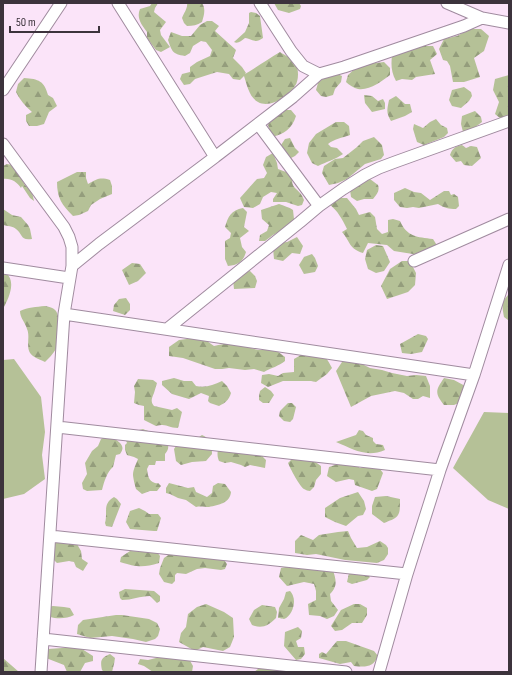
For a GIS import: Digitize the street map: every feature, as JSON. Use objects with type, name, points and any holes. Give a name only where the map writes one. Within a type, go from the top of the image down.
[{"type":"street","points":[[3,90],[61,3]]},
{"type":"street","points":[[118,3],[215,157]]},
{"type":"street","points":[[260,3],[291,51],[303,66],[319,74]]},
{"type":"street","points":[[447,3],[482,18],[509,23]]},
{"type":"street","points":[[72,266],[293,97],[319,74],[441,34],[482,18]]},
{"type":"street","points":[[167,329],[319,206],[365,175],[379,168],[509,121]]},
{"type":"street","points":[[258,124],[319,206]]},
{"type":"street","points":[[3,144],[64,227],[72,247],[72,266],[64,314],[41,672]]},
{"type":"street","points":[[414,261],[509,219]]},
{"type":"street","points":[[379,672],[407,574],[440,470],[474,375],[509,265]]},
{"type":"street","points":[[3,268],[69,278]]},
{"type":"street","points":[[64,314],[474,375]]},
{"type":"street","points":[[57,427],[440,470]]},
{"type":"street","points":[[50,536],[407,574]]},
{"type":"street","points":[[43,639],[346,672]]},
{"type":"green space","points":[[152,3],[158,3],[154,12],[166,22],[160,30],[161,35],[170,47],[161,52],[156,50],[147,38],[147,32],[139,18],[140,9],[150,6]]},
{"type":"green space","points":[[187,3],[202,3],[204,14],[202,22],[197,25],[189,26],[184,23],[182,18]]},
{"type":"green space","points":[[274,3],[299,3],[301,6],[300,9],[289,13],[278,10]]},
{"type":"green space","points":[[251,12],[260,16],[263,38],[256,41],[245,38],[235,43],[234,42],[245,32],[249,23],[249,13]]},
{"type":"green space","points":[[207,21],[212,21],[219,26],[215,31],[236,50],[233,58],[242,67],[246,73],[245,74],[280,52],[294,61],[298,74],[296,84],[292,90],[284,97],[273,103],[263,104],[252,97],[244,76],[240,80],[233,79],[229,74],[217,72],[195,79],[190,84],[184,85],[180,79],[182,74],[190,72],[190,67],[210,56],[212,50],[206,42],[201,41],[193,46],[190,53],[185,56],[175,53],[168,40],[171,32],[182,36],[191,36],[200,25]]},
{"type":"green space","points":[[470,29],[481,29],[489,36],[484,51],[474,58],[480,77],[464,82],[453,82],[450,66],[447,61],[443,60],[439,49],[444,39],[457,36]]},
{"type":"green space","points":[[423,46],[433,46],[437,54],[430,60],[435,74],[416,77],[412,80],[402,79],[396,81],[393,75],[392,55]]},
{"type":"green space","points":[[368,62],[384,62],[390,68],[390,75],[375,85],[362,89],[355,88],[346,82],[348,75],[359,65]]},
{"type":"green space","points":[[335,73],[342,76],[341,82],[335,89],[333,95],[326,97],[321,96],[316,90],[318,83],[326,76]]},
{"type":"green space","points":[[509,75],[509,117],[501,119],[495,114],[499,102],[493,90],[495,79]]},
{"type":"green space","points":[[24,78],[34,79],[43,84],[48,95],[53,98],[57,106],[49,112],[44,124],[29,126],[26,121],[26,115],[32,112],[19,98],[16,92],[18,84]]},
{"type":"green space","points":[[464,87],[471,92],[472,96],[469,101],[461,108],[452,106],[449,100],[452,90]]},
{"type":"green space","points":[[364,95],[372,96],[378,101],[383,99],[385,109],[372,112],[365,103]]},
{"type":"green space","points":[[396,96],[405,104],[410,104],[412,112],[391,121],[388,116],[388,103],[389,100]]},
{"type":"green space","points":[[281,110],[291,110],[296,116],[290,128],[272,137],[268,125],[274,116]]},
{"type":"green space","points":[[475,111],[481,117],[482,122],[474,128],[463,132],[461,124],[462,116]]},
{"type":"green space","points":[[436,119],[441,125],[447,128],[448,133],[444,137],[424,145],[417,142],[413,129],[414,124],[423,128]]},
{"type":"green space","points":[[336,122],[344,122],[349,126],[350,135],[328,144],[331,147],[337,148],[343,154],[318,166],[312,163],[307,153],[309,143],[316,134]]},
{"type":"green space","points":[[374,137],[382,145],[384,155],[381,159],[365,164],[347,179],[329,185],[322,173],[324,166],[335,159],[343,158],[363,141]]},
{"type":"green space","points":[[290,138],[295,148],[299,152],[289,159],[281,145],[285,139]]},
{"type":"green space","points":[[462,145],[466,148],[471,146],[477,147],[481,158],[472,166],[464,165],[461,161],[456,162],[450,155],[454,148]]},
{"type":"green space","points":[[273,153],[278,169],[286,172],[292,178],[293,186],[304,200],[302,205],[298,206],[286,202],[273,202],[273,199],[277,193],[271,192],[263,197],[260,204],[253,208],[244,207],[240,198],[257,179],[264,178],[267,173],[263,165],[266,157]]},
{"type":"green space","points":[[7,164],[17,166],[25,185],[32,192],[34,201],[30,198],[22,186],[21,188],[14,181],[3,179],[3,166]]},
{"type":"green space","points":[[77,172],[86,172],[88,184],[99,179],[110,180],[112,194],[91,205],[88,211],[73,216],[59,197],[57,182]]},
{"type":"green space","points":[[370,179],[379,187],[378,192],[373,199],[357,201],[351,197],[350,190],[362,181]]},
{"type":"green space","points":[[405,188],[421,193],[430,200],[444,191],[449,191],[451,195],[454,194],[458,197],[459,206],[456,209],[447,208],[438,204],[419,208],[400,207],[394,200],[394,193]]},
{"type":"green space","points":[[347,198],[359,215],[370,212],[375,217],[377,229],[382,234],[388,232],[388,220],[393,219],[400,221],[406,230],[413,235],[433,239],[438,247],[419,255],[394,251],[387,245],[368,243],[363,253],[358,251],[352,247],[342,232],[347,229],[337,212],[329,204],[332,200]]},
{"type":"green space","points":[[279,204],[293,210],[294,219],[287,227],[265,241],[259,241],[260,235],[267,231],[269,225],[262,219],[261,210]]},
{"type":"green space","points":[[243,208],[247,212],[244,227],[249,231],[240,238],[242,247],[246,252],[240,262],[235,265],[228,266],[225,259],[225,241],[230,238],[231,233],[225,227],[231,214],[236,210]]},
{"type":"green space","points":[[3,209],[12,215],[21,217],[30,229],[32,239],[25,239],[15,228],[3,225]]},
{"type":"green space","points":[[297,237],[303,246],[300,254],[292,253],[283,261],[274,259],[273,248],[278,243],[287,242]]},
{"type":"green space","points":[[376,245],[383,246],[390,262],[384,271],[376,273],[368,269],[365,259],[367,250]]},
{"type":"green space","points":[[312,254],[318,266],[315,272],[304,274],[299,265],[304,257]]},
{"type":"green space","points":[[402,261],[410,261],[416,273],[415,285],[408,292],[387,299],[381,286],[390,269]]},
{"type":"green space","points":[[132,263],[140,264],[146,273],[138,281],[129,285],[122,270]]},
{"type":"green space","points":[[3,271],[8,274],[11,289],[8,300],[3,309]]},
{"type":"green space","points":[[250,271],[255,276],[257,281],[255,288],[234,289],[233,280],[244,272]]},
{"type":"green space","points":[[509,294],[509,322],[504,317],[503,302]]},
{"type":"green space","points":[[126,298],[130,304],[130,310],[125,315],[113,311],[114,305],[119,299]]},
{"type":"green space","points":[[45,306],[52,308],[58,314],[59,330],[56,349],[45,362],[30,353],[28,347],[28,332],[20,311]]},
{"type":"green space","points":[[418,334],[426,336],[428,339],[422,352],[411,354],[402,353],[400,344]]},
{"type":"green space","points":[[194,338],[204,339],[214,346],[232,343],[258,350],[273,348],[285,357],[285,361],[264,372],[254,369],[215,369],[183,358],[169,356],[169,347],[179,340]]},
{"type":"green space","points":[[306,352],[319,354],[325,357],[332,368],[327,374],[316,382],[283,381],[268,387],[261,383],[262,375],[269,374],[278,376],[283,373],[294,372],[294,359]]},
{"type":"green space","points":[[14,359],[41,397],[45,432],[42,455],[45,479],[24,494],[3,499],[3,360]]},
{"type":"green space","points":[[347,361],[362,364],[370,368],[407,376],[426,376],[430,386],[430,398],[423,396],[418,399],[413,399],[404,393],[395,391],[371,396],[351,407],[336,371],[342,362]]},
{"type":"green space","points":[[174,378],[184,381],[192,381],[196,386],[200,387],[209,386],[222,381],[231,393],[229,398],[219,406],[210,403],[208,401],[209,396],[201,393],[189,399],[172,394],[162,385],[162,381]]},
{"type":"green space","points":[[444,378],[454,380],[467,387],[461,402],[454,405],[444,405],[441,401],[437,392]]},
{"type":"green space","points":[[138,379],[153,380],[157,383],[152,400],[154,406],[172,410],[177,408],[182,412],[178,428],[165,425],[156,426],[144,420],[144,406],[134,403],[134,386]]},
{"type":"green space","points":[[265,387],[274,395],[269,403],[263,403],[259,400],[260,391]]},
{"type":"green space","points":[[288,403],[292,403],[296,407],[293,419],[290,422],[284,421],[279,416],[280,411]]},
{"type":"green space","points":[[484,412],[509,413],[509,509],[488,500],[453,468]]},
{"type":"green space","points":[[143,429],[158,435],[166,441],[168,449],[165,454],[165,461],[156,461],[155,465],[149,465],[147,469],[150,479],[161,486],[157,491],[150,491],[142,494],[136,489],[133,476],[138,459],[127,455],[125,445],[127,443],[124,436],[126,433]]},
{"type":"green space","points":[[359,430],[373,438],[373,441],[376,444],[383,445],[385,450],[366,453],[354,450],[336,442],[356,435]]},
{"type":"green space","points":[[202,435],[209,440],[212,448],[212,454],[206,461],[192,462],[181,465],[176,461],[174,449],[178,443],[190,443]]},
{"type":"green space","points":[[107,436],[120,442],[122,445],[122,450],[120,454],[116,455],[113,467],[107,474],[102,490],[87,491],[83,489],[82,483],[87,474],[85,463],[92,451],[98,446],[101,439]]},
{"type":"green space","points":[[241,442],[266,448],[262,453],[266,460],[265,468],[250,465],[245,467],[231,462],[225,463],[219,461],[219,446]]},
{"type":"green space","points":[[292,459],[314,461],[321,466],[321,474],[310,491],[302,488],[295,477],[288,463]]},
{"type":"green space","points":[[341,463],[354,463],[360,468],[370,465],[377,465],[383,473],[377,489],[372,491],[355,485],[354,480],[349,479],[336,482],[327,476],[329,467]]},
{"type":"green space","points":[[169,483],[188,488],[194,487],[196,492],[207,497],[212,493],[213,486],[218,483],[225,484],[231,492],[229,499],[223,503],[209,507],[196,507],[186,500],[166,493],[166,488]]},
{"type":"green space","points":[[358,492],[364,501],[366,509],[363,515],[358,516],[346,526],[325,517],[325,508],[340,498]]},
{"type":"green space","points":[[386,496],[400,499],[400,509],[396,517],[384,523],[372,514],[372,506],[375,497]]},
{"type":"green space","points":[[114,497],[121,504],[112,527],[106,526],[106,508],[108,502]]},
{"type":"green space","points":[[139,508],[149,514],[158,514],[161,518],[157,531],[130,529],[126,522],[130,511]]},
{"type":"green space","points":[[348,531],[357,548],[367,547],[380,541],[386,545],[388,548],[388,554],[384,560],[377,563],[345,560],[316,554],[307,555],[295,553],[295,541],[301,535],[313,540],[319,535]]},
{"type":"green space","points":[[56,541],[77,544],[81,551],[82,559],[88,563],[83,571],[76,567],[74,562],[69,561],[57,563],[52,558],[50,554]]},
{"type":"green space","points":[[130,551],[157,552],[160,556],[159,563],[148,566],[140,566],[120,562],[121,557]]},
{"type":"green space","points":[[171,553],[222,557],[227,564],[225,569],[221,570],[205,568],[197,569],[186,574],[177,573],[175,575],[175,581],[172,584],[164,582],[159,574],[164,558]]},
{"type":"green space","points":[[300,564],[333,570],[336,583],[330,594],[331,601],[338,610],[334,616],[327,619],[320,616],[309,615],[308,604],[316,600],[314,584],[304,582],[287,586],[279,577],[281,568]]},
{"type":"green space","points":[[349,573],[365,573],[370,577],[367,580],[352,584],[347,582]]},
{"type":"green space","points":[[125,589],[154,591],[160,596],[160,601],[157,603],[150,596],[122,600],[119,592]]},
{"type":"green space","points":[[290,591],[294,599],[293,609],[284,619],[278,618],[279,608],[286,592]]},
{"type":"green space","points":[[206,604],[233,618],[234,637],[230,647],[223,651],[203,647],[195,651],[179,642],[181,633],[186,627],[188,614],[197,607]]},
{"type":"green space","points":[[354,604],[360,604],[367,608],[367,615],[362,623],[352,623],[342,630],[335,631],[331,626],[341,610]]},
{"type":"green space","points":[[262,605],[275,607],[277,612],[276,618],[262,627],[252,625],[249,619],[254,610]]},
{"type":"green space","points":[[50,607],[70,608],[74,615],[62,618],[50,617]]},
{"type":"green space","points":[[116,615],[149,619],[157,623],[160,629],[158,636],[155,639],[146,642],[112,636],[90,638],[77,634],[78,625],[83,620]]},
{"type":"green space","points":[[298,627],[302,631],[301,638],[296,641],[298,647],[304,647],[305,654],[301,659],[296,660],[284,646],[285,632]]},
{"type":"green space","points":[[337,641],[346,641],[374,651],[378,656],[374,663],[368,666],[354,666],[351,662],[340,664],[319,658],[319,654],[322,652],[326,654]]},
{"type":"green space","points":[[48,649],[82,649],[93,656],[93,661],[85,663],[80,672],[67,672],[64,665],[46,658]]},
{"type":"green space","points":[[110,654],[115,658],[112,672],[104,672],[101,667],[101,662]]},
{"type":"green space","points":[[168,655],[189,659],[193,666],[192,672],[153,672],[138,664],[140,659],[148,660]]},
{"type":"green space","points":[[3,658],[19,672],[3,672]]},
{"type":"green space","points":[[258,669],[282,670],[283,672],[254,672]]}]
